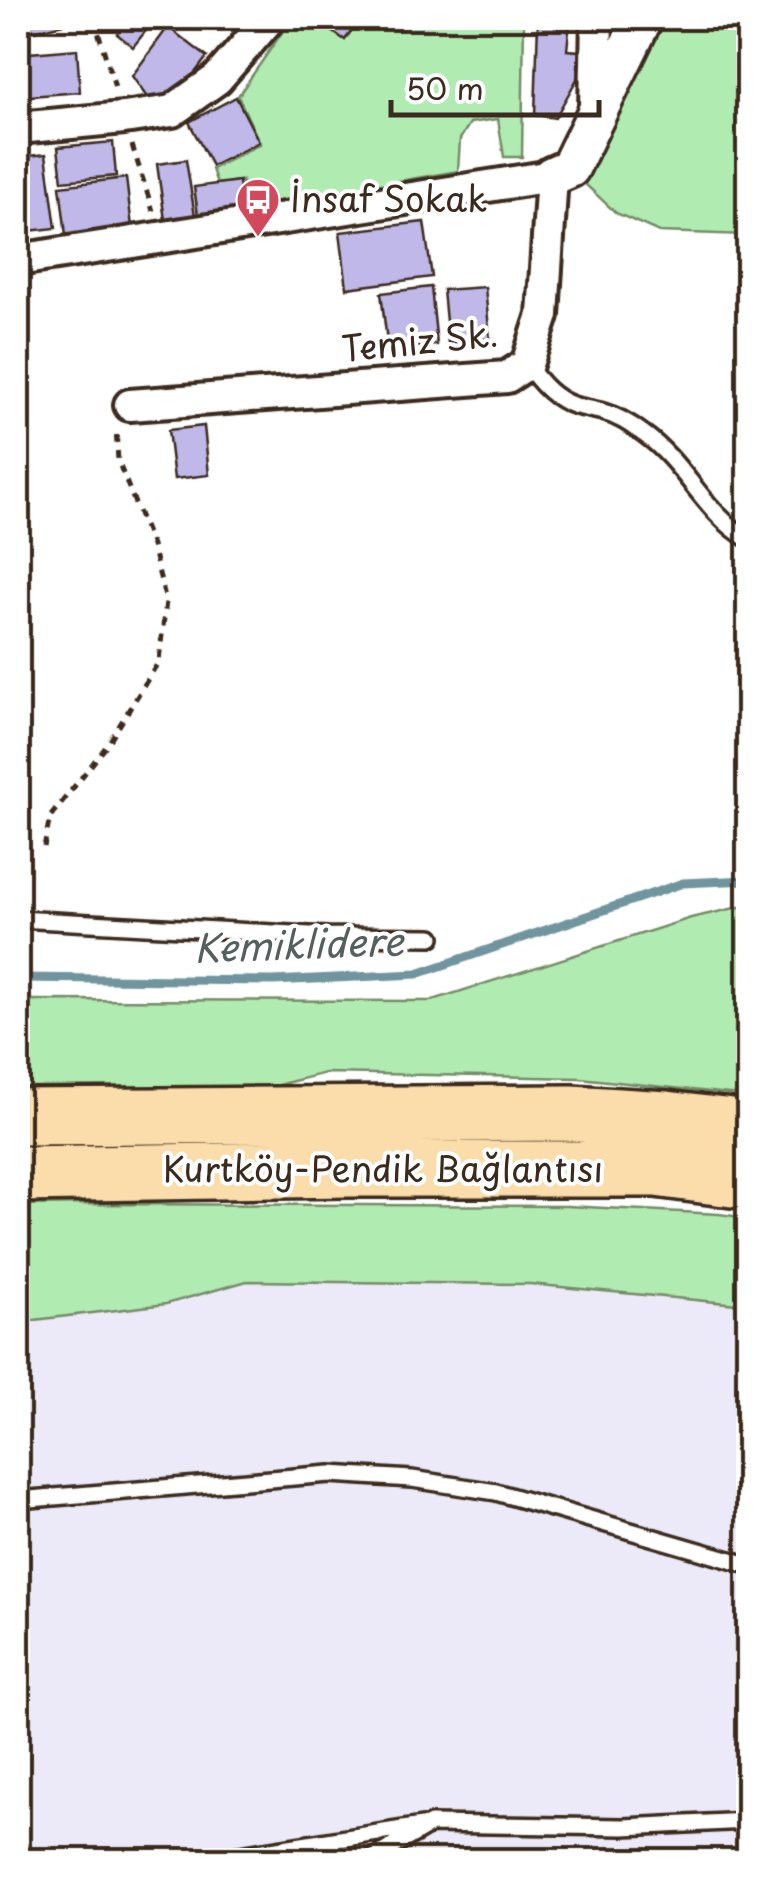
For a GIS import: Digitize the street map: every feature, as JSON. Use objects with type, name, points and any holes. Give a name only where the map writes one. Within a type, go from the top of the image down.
[{"type":"highway","name":"Kurtköy-Pendik Bağlantısı","points":[[18,1118],[570,1113],[748,1129]]},
{"type":"highway","name":"Kurtköy-Pendik Bağlantısı","points":[[18,1174],[656,1169],[748,1181]]},
{"type":"street","points":[[18,128],[172,111],[216,79],[270,18]]},
{"type":"street","points":[[595,117],[597,18]]},
{"type":"street","points":[[18,260],[552,176],[570,168],[643,18]]},
{"type":"street","name":"Temiz Sk.","points":[[130,405],[508,376],[527,364],[543,315],[552,176]]},
{"type":"lane","points":[[527,364],[556,396],[572,405],[606,412],[648,436],[704,502],[748,539]]},
{"type":"lane","points":[[18,919],[328,936],[432,937]]},
{"type":"lane","points":[[18,1500],[330,1474],[412,1479],[496,1492],[748,1565]]},
{"type":"lane","points":[[208,1860],[430,1824],[624,1827],[748,1820]]},
{"type":"lane","points":[[370,1860],[430,1824]]},
{"type":"path","points":[[94,18],[161,237]]},
{"type":"path","points":[[44,848],[50,817],[108,744],[159,661],[166,602],[152,546],[118,461],[115,424],[130,405]]},
{"type":"shaded area","points":[[247,1281],[526,1283],[748,1305],[748,1860],[18,1860],[18,1322],[166,1304]]},
{"type":"green space","points":[[292,18],[524,18],[522,157],[504,157],[498,119],[470,123],[460,139],[458,171],[246,207],[242,181],[217,184],[212,169],[260,144],[238,96]]},
{"type":"green space","points":[[664,18],[748,18],[748,235],[659,232],[616,213],[584,183]]},
{"type":"green space","points":[[748,905],[748,1096],[580,1078],[325,1073],[250,1092],[18,1097],[18,1000],[430,1001],[691,918]]},
{"type":"green space","points":[[18,1205],[567,1206],[748,1218],[748,1305],[530,1284],[247,1281],[166,1304],[18,1322]]},
{"type":"building","points":[[18,18],[63,18],[63,24],[18,35]]},
{"type":"building","points":[[113,18],[156,18],[133,47],[117,34],[123,25]]},
{"type":"building","points":[[312,18],[360,18],[345,40]]},
{"type":"building","points":[[570,20],[567,50],[579,51],[577,79],[555,118],[535,115],[538,21]]},
{"type":"building","points":[[168,27],[207,57],[166,111],[146,96],[132,76]]},
{"type":"building","points":[[77,49],[80,92],[18,97],[18,54]]},
{"type":"building","points":[[236,97],[259,142],[212,166],[189,122]]},
{"type":"building","points":[[113,142],[116,176],[62,181],[58,147]]},
{"type":"building","points":[[46,154],[56,228],[18,232],[18,157]]},
{"type":"building","points":[[186,160],[195,216],[165,220],[157,164]]},
{"type":"building","points":[[126,178],[132,227],[66,235],[60,186]]},
{"type":"building","points":[[239,181],[242,209],[198,215],[194,187]]},
{"type":"building","points":[[424,222],[432,277],[347,288],[340,232]]},
{"type":"building","points":[[431,287],[437,345],[388,350],[381,293]]},
{"type":"building","points":[[485,287],[490,339],[448,343],[443,290]]},
{"type":"building","points":[[204,426],[209,475],[174,479],[168,430]]},
{"type":"waterway","name":"Kemiklidere","points":[[18,978],[273,981],[417,974],[683,883],[748,880]]},
{"type":"place","name":"İnsaf Sokak","points":[[258,238]]}]
